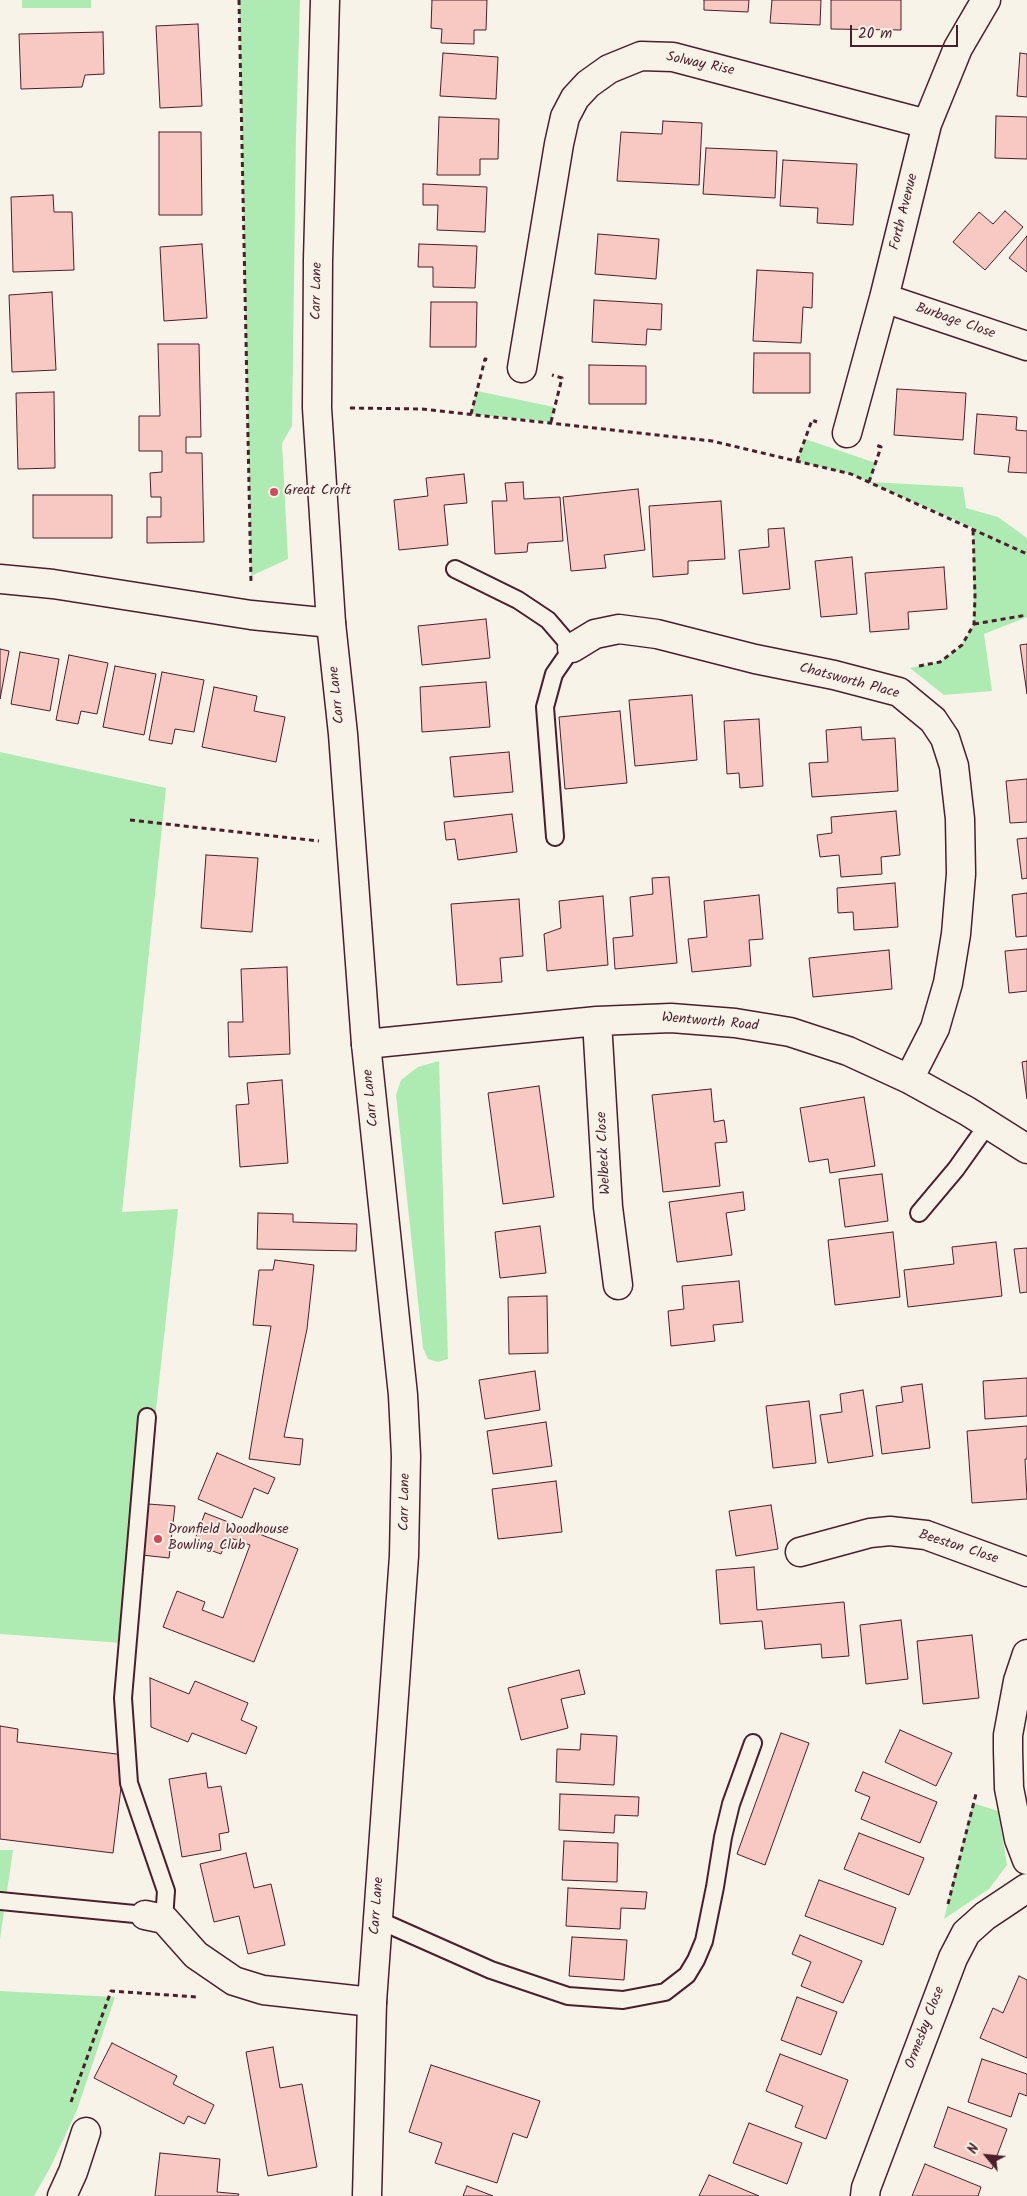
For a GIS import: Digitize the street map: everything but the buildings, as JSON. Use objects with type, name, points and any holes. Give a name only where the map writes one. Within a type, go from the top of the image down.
[{"type":"street","name":"Carr Lane","points":[[325,0],[318,260],[317,408],[331,623],[352,845],[366,1044],[403,1395],[406,1456],[404,1556],[376,1920],[366,2196]]},
{"type":"street","name":"Forth Avenue","points":[[847,433],[884,298],[927,124],[958,48],[986,0]]},
{"type":"street","name":"Solway Rise","points":[[522,368],[557,153],[565,117],[575,98],[588,84],[609,69],[641,56],[673,56],[927,124]]},
{"type":"street","name":"Burbage Close","points":[[884,298],[1027,346]]},
{"type":"street","points":[[0,579],[53,584],[251,615],[331,623]]},
{"type":"street","name":"Chatsworth Place","points":[[572,648],[595,634],[619,629],[657,634],[899,692],[933,720],[945,738],[954,766],[960,818],[961,874],[956,934],[948,983],[934,1028],[909,1080]]},
{"type":"street","name":"Wentworth Road","points":[[366,1044],[597,1021],[671,1018],[735,1023],[790,1032],[848,1051],[909,1080],[988,1124],[1027,1149]]},
{"type":"street","name":"Welbeck Close","points":[[597,1021],[608,1207],[618,1285]]},
{"type":"street","name":"Beeston Close","points":[[800,1552],[870,1533],[890,1530],[926,1536],[1027,1572]]},
{"type":"street","points":[[1027,1654],[1018,1681],[1008,1742],[1009,1788],[1019,1839],[1027,1860]]},
{"type":"street","name":"Ormesby Close","points":[[865,2196],[866,2188],[953,1958],[966,1933],[985,1916],[1027,1888]]},
{"type":"street","points":[[154,1917],[196,1955],[234,1981],[262,1990],[372,2002]]},
{"type":"street","points":[[62,2196],[73,2172],[86,2132]]},
{"type":"lane","points":[[454,569],[518,600],[548,620],[572,648],[554,674],[545,707],[555,837]]},
{"type":"lane","points":[[919,1213],[956,1169],[988,1124]]},
{"type":"lane","points":[[0,1901],[154,1917],[166,1891],[129,1783],[123,1698],[147,1417]]},
{"type":"lane","points":[[376,1920],[491,1970],[568,1996],[622,2000],[665,1992],[687,1975],[704,1941],[731,1804],[753,1743]]},
{"type":"path","points":[[240,0],[251,615]]},
{"type":"path","points":[[317,408],[422,409],[712,441],[851,474],[1027,554]]},
{"type":"path","points":[[878,686],[894,673],[940,662],[962,644],[974,624],[973,528]]},
{"type":"path","points":[[974,624],[1027,615]]},
{"type":"path","points":[[130,820],[352,845]]},
{"type":"path","points":[[946,1910],[978,1785]]},
{"type":"path","points":[[68,2110],[111,1991],[219,1998],[234,1981]]},
{"type":"green space","points":[[22,0],[91,0],[91,8],[22,8]]},
{"type":"green space","points":[[239,0],[300,0],[292,426],[282,443],[288,559],[251,576]]},
{"type":"green space","points":[[477,391],[554,407],[551,422],[471,414]]},
{"type":"green space","points":[[805,439],[876,463],[870,482],[963,487],[966,508],[998,517],[1027,538],[1027,617],[984,634],[992,691],[944,695],[910,668],[940,662],[962,645],[974,624],[973,528],[851,474],[797,461]]},
{"type":"green space","points":[[0,752],[166,788],[122,1212],[178,1209],[147,1492],[122,1643],[0,1634]]},
{"type":"green space","points":[[439,1061],[448,1359],[438,1362],[428,1359],[423,1348],[396,1095],[401,1080],[418,1067]]},
{"type":"green space","points":[[973,1803],[998,1811],[1007,1865],[989,1889],[944,1919]]},
{"type":"green space","points":[[0,1850],[13,1850],[0,1939]]},
{"type":"green space","points":[[0,1991],[115,1997],[77,2110],[50,2168],[34,2196],[0,2196]]},
{"type":"place","name":"Great Croft","points":[[274,492]]},
{"type":"place","name":"Dronfield Woodhouse Bowling Club","points":[[158,1539]]}]
